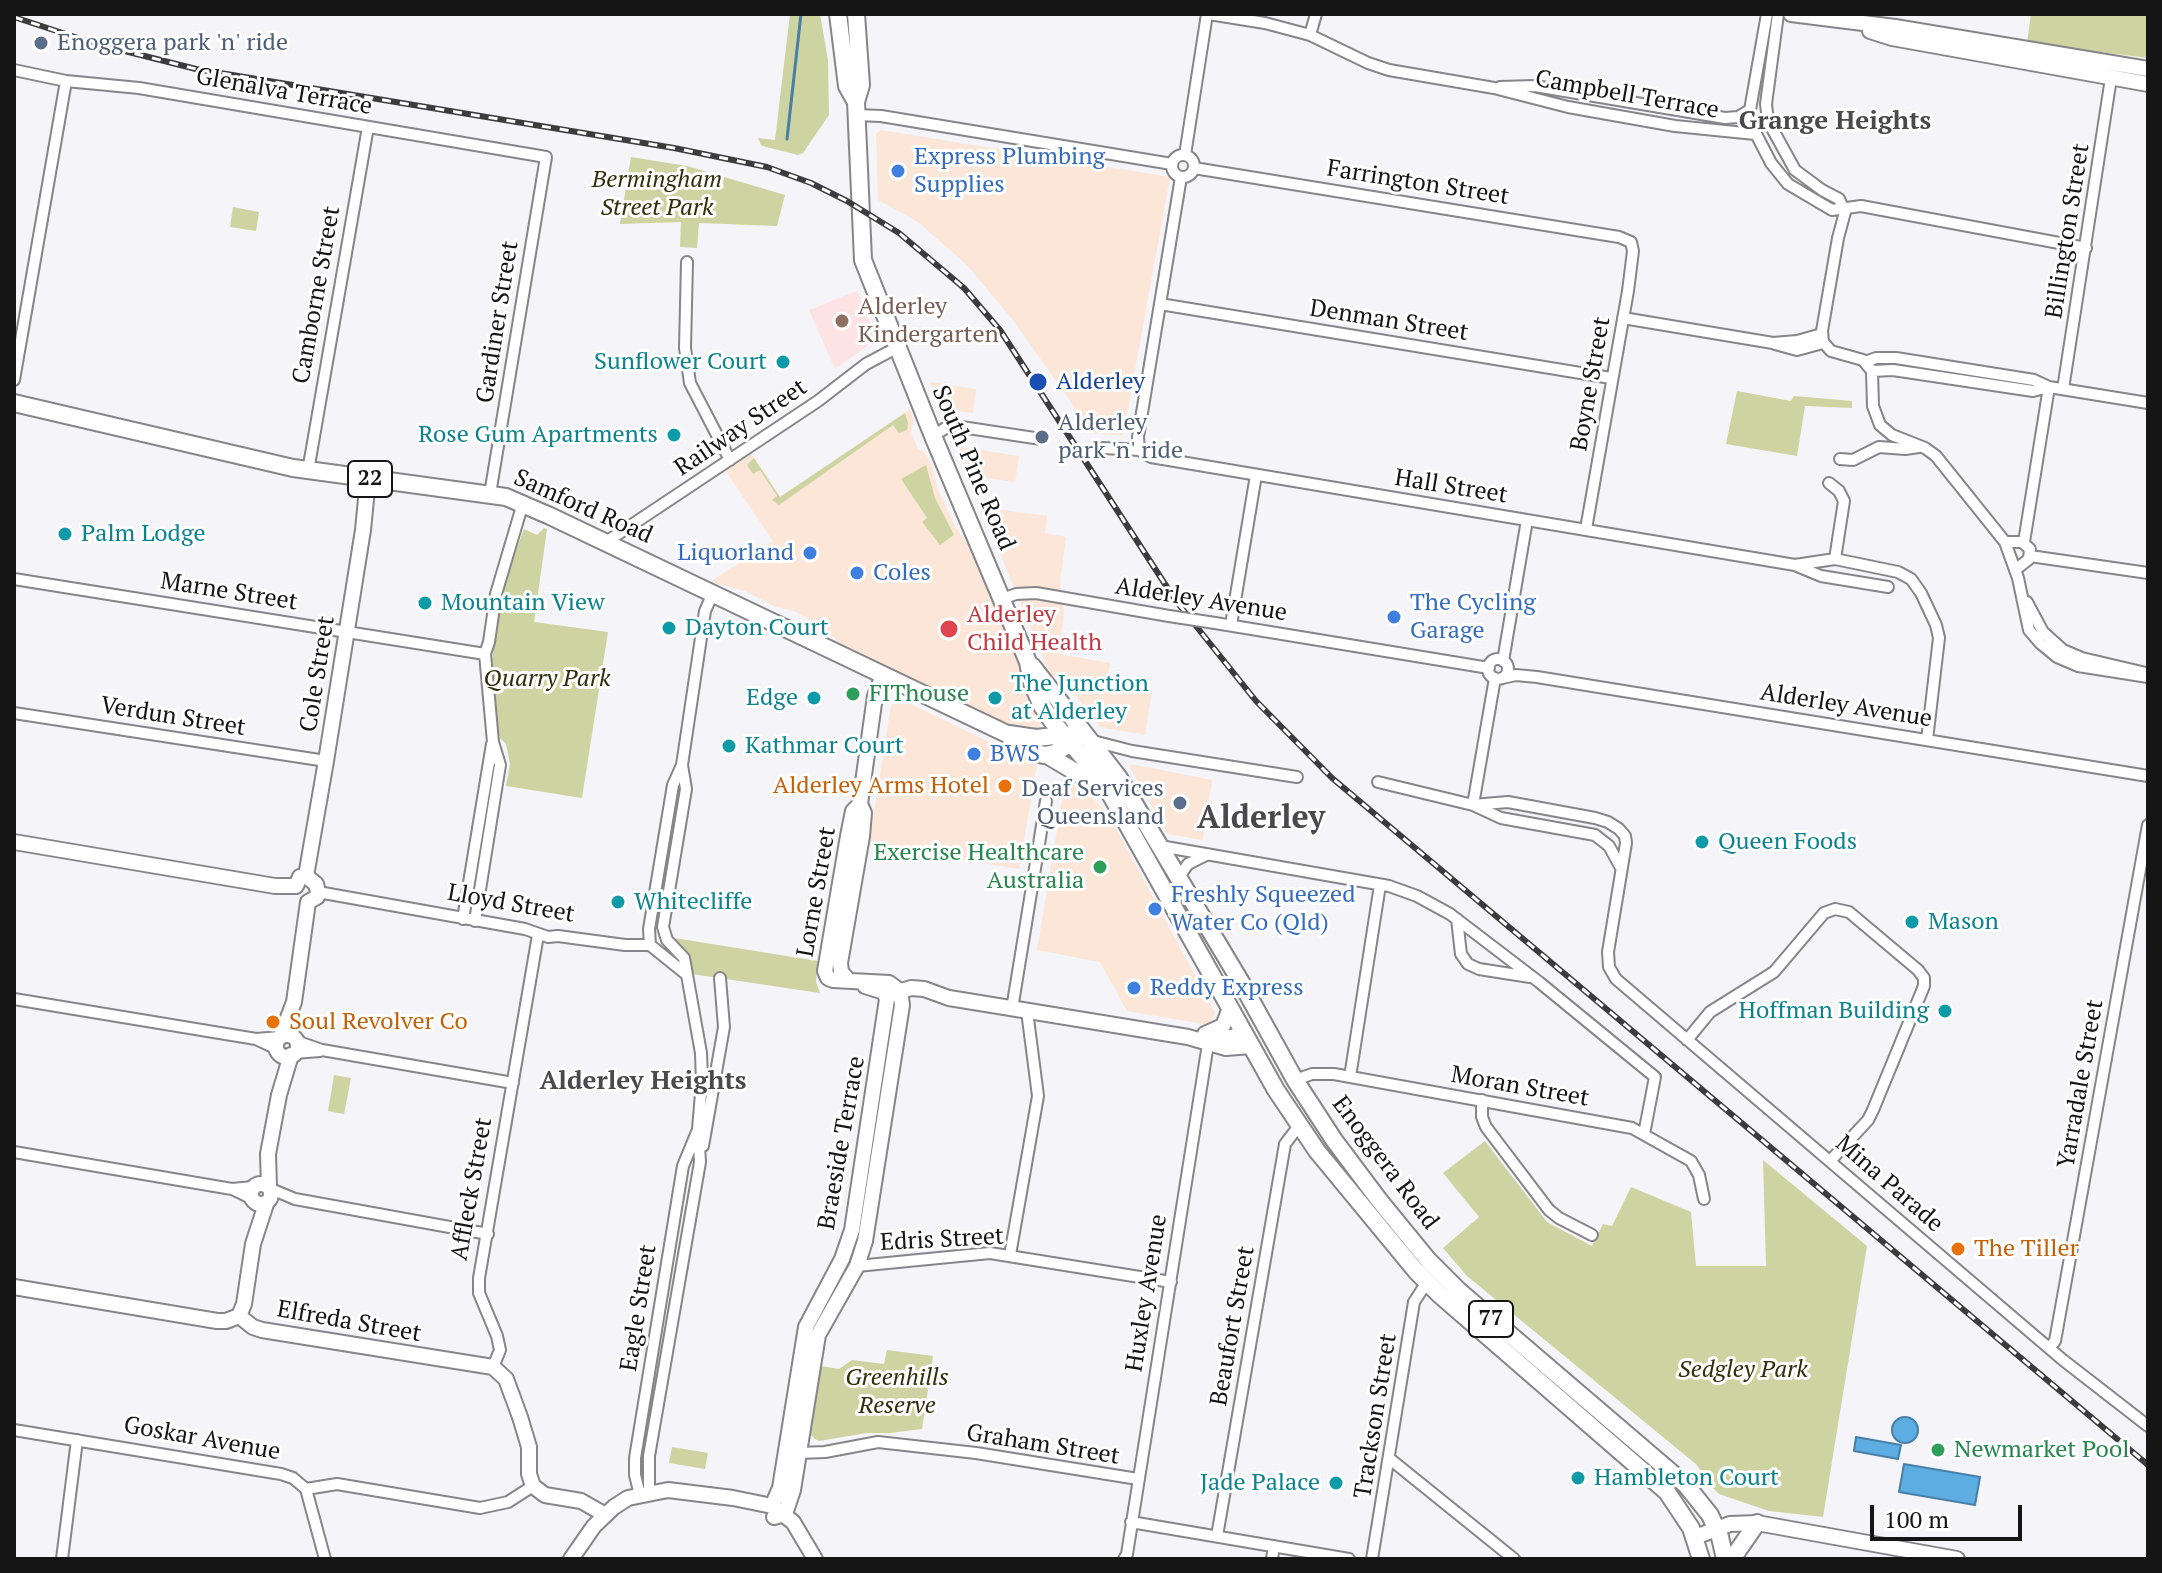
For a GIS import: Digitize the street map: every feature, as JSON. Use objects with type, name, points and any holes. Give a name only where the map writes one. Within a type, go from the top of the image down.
[{"type":"main road","name":"South Pine Road","points":[[838,14],[847,86],[856,109]]},
{"type":"main road","name":"South Pine Road","points":[[856,14],[861,85],[856,109],[863,260],[1061,749]]},
{"type":"main road","name":"Samford Road","points":[[14,403],[308,471],[490,494],[523,503],[1007,734],[1020,745],[1061,749],[1086,734]]},
{"type":"main road","name":"South Pine Road","points":[[1028,662],[1086,734]]},
{"type":"main road","name":"Samford Road","points":[[1007,734],[1034,738],[1061,749]]},
{"type":"main road","name":"Enoggera Road","points":[[1086,734],[1113,770],[1160,846],[1295,1080],[1356,1171],[1428,1260],[1476,1307],[1686,1485],[1700,1500],[1717,1528],[1725,1559]]},
{"type":"main road","name":"Enoggera Road","points":[[1061,749],[1107,790],[1122,812],[1298,1127],[1427,1282],[1658,1483],[1681,1509],[1695,1537],[1701,1559]]},
{"type":"main road","points":[[1248,1040],[1263,1024]]},
{"type":"main road","points":[[1276,1090],[1295,1080]]},
{"type":"main road","points":[[1732,1559],[1757,1523]]},
{"type":"street","points":[[1185,155],[1208,14]]},
{"type":"street","name":"Campbell Terrace","points":[[1208,14],[1265,23],[1310,35],[1385,69],[1494,88],[1568,107],[1724,133],[1755,134]]},
{"type":"street","points":[[1310,35],[1316,14]]},
{"type":"street","points":[[1767,14],[1750,110],[1755,134],[1771,163],[1788,184],[1838,208],[1861,206],[2086,248]]},
{"type":"street","points":[[1778,14],[1766,112],[1774,135],[1795,170],[1839,199],[1836,217],[1838,238],[1822,338],[1831,351],[1865,362],[1872,371],[1873,406],[1880,425],[1896,437],[1921,446],[1940,460],[2005,542],[2022,593],[2029,630],[2051,653],[2083,667],[2148,675]]},
{"type":"street","points":[[1791,14],[1843,18],[1895,27],[2112,70],[2148,84]]},
{"type":"street","points":[[2112,70],[2148,69]]},
{"type":"street","name":"Glenalva Terrace","points":[[14,70],[66,81],[139,88],[546,157]]},
{"type":"street","name":"Billington Street","points":[[2063,389],[2112,70]]},
{"type":"street","points":[[1758,72],[1770,74]]},
{"type":"street","points":[[14,380],[66,81]]},
{"type":"street","name":"Campbell Terrace","points":[[1494,88],[1535,86],[1723,118],[1738,117],[1750,110]]},
{"type":"street","points":[[856,109],[881,116],[1172,164]]},
{"type":"street","points":[[1723,118],[1724,133]]},
{"type":"street","name":"Camborne Street","points":[[308,471],[368,127]]},
{"type":"street","points":[[1185,155],[1192,160],[1194,168],[1190,175],[1181,177],[1174,172],[1172,164],[1177,157],[1185,155]]},
{"type":"street","name":"Gardiner Street","points":[[490,494],[546,157]]},
{"type":"street","name":"Farrington Street","points":[[1194,168],[1619,237],[1627,239],[1633,246]]},
{"type":"street","points":[[1139,450],[1138,437],[1181,177]]},
{"type":"street","name":"Boyne Street","points":[[1586,529],[1633,246]]},
{"type":"street","points":[[687,262],[685,348],[690,383],[730,460]]},
{"type":"street","name":"Denman Street","points":[[1160,304],[1611,378]]},
{"type":"street","points":[[1623,318],[1773,343],[1794,350],[1822,338]]},
{"type":"street","name":"Railway Street","points":[[606,542],[818,401],[866,364],[898,347]]},
{"type":"street","points":[[1865,362],[1876,358],[1896,358],[2034,380],[2049,387],[2148,403]]},
{"type":"street","points":[[1872,371],[1893,370],[2033,391],[2049,387]]},
{"type":"street","points":[[2024,542],[2049,387]]},
{"type":"street","points":[[933,436],[947,427],[955,426],[1041,439]]},
{"type":"street","points":[[1840,459],[1856,459],[1876,448],[1921,446]]},
{"type":"street","name":"Hall Street","points":[[1103,448],[1139,450],[1151,457],[1795,565],[1821,576],[1888,587]]},
{"type":"street","points":[[1231,625],[1256,475]]},
{"type":"street","name":"Cole Street","points":[[301,881],[326,761],[363,530],[368,479]]},
{"type":"street","points":[[1829,483],[1840,492],[1844,501],[1835,559]]},
{"type":"street","points":[[469,920],[500,765],[493,742],[485,654],[496,594],[523,503]]},
{"type":"street","points":[[1495,675],[1507,672],[1504,662],[1527,520]]},
{"type":"street","points":[[2005,542],[2024,542],[2030,548],[2030,556],[2015,570]]},
{"type":"street","points":[[2030,556],[2148,573]]},
{"type":"street","name":"Hall Street","points":[[1795,565],[1835,559],[1903,574],[1915,584],[1937,628],[1940,648],[1927,740]]},
{"type":"street","name":"Marne Street","points":[[14,579],[485,654]]},
{"type":"street","points":[[687,975],[650,945],[649,929],[673,785],[682,765],[705,611],[713,593]]},
{"type":"street","name":"Alderley Avenue","points":[[1002,599],[1031,593],[1231,625],[1495,675],[1537,677],[2148,776]]},
{"type":"street","points":[[1473,805],[1495,675],[1493,661],[1504,662]]},
{"type":"street","name":"Alderley Avenue","points":[[1504,662],[1537,677]]},
{"type":"street","name":"Lorne Street","points":[[883,675],[875,696],[860,804],[853,811],[850,823],[825,969],[830,979],[891,992]]},
{"type":"street","name":"Verdun Street","points":[[14,713],[326,761]]},
{"type":"street","points":[[1086,734],[1132,751],[1297,777]]},
{"type":"street","points":[[1113,770],[1120,756],[1132,751]]},
{"type":"street","name":"Eagle Street","points":[[682,765],[686,789],[663,927],[667,940],[683,955],[702,1064],[698,1129],[700,1162]]},
{"type":"street","points":[[1378,782],[1473,805],[1501,818],[1598,836],[1609,846],[1621,868]]},
{"type":"street","points":[[1010,1255],[1038,1096],[1019,1010],[1046,801]]},
{"type":"street","points":[[1473,805],[1508,802],[1608,822],[1625,838],[1621,868]]},
{"type":"street","name":"Yarradale Street","points":[[2049,1348],[2055,1341],[2148,825]]},
{"type":"street","points":[[14,842],[275,886],[301,881],[301,898],[313,897],[244,1304],[239,1316]]},
{"type":"street","points":[[1160,846],[1380,885],[1417,896],[1457,919],[1655,1077],[1644,1134]]},
{"type":"street","points":[[1179,877],[1188,864],[1206,855]]},
{"type":"street","name":"Mina Parade","points":[[1621,868],[1608,952],[1609,967],[1620,982],[2049,1348],[2148,1426]]},
{"type":"street","points":[[1350,1077],[1380,885]]},
{"type":"street","name":"Lloyd Street","points":[[313,897],[525,929],[538,935],[650,945]]},
{"type":"street","points":[[1687,1040],[1710,1012],[1774,972],[1824,913],[1835,909],[1849,912],[1918,970],[1925,981],[1924,990],[1868,1120],[1831,1160]]},
{"type":"street","points":[[1457,919],[1461,954],[1468,964],[1479,969],[1532,977]]},
{"type":"street","name":"Affleck Street","points":[[493,1367],[500,1350],[479,1293],[479,1278],[538,935]]},
{"type":"street","name":"Eagle Street","points":[[645,1494],[724,1027],[720,978]]},
{"type":"street","points":[[891,992],[920,989],[949,998],[1019,1010],[1209,1038],[1235,1049],[1248,1040]]},
{"type":"street","name":"Braeside Terrace","points":[[788,1475],[799,1453],[818,1335],[857,1266],[865,1241],[891,992]]},
{"type":"street","name":"Braeside Terrace","points":[[777,1512],[788,1475],[806,1327],[842,1259],[852,1230],[891,992]]},
{"type":"street","points":[[14,999],[513,1083]]},
{"type":"street","points":[[1209,1038],[1224,1024],[1230,1008]]},
{"type":"street","name":"Huxley Avenue","points":[[1124,1559],[1209,1038]]},
{"type":"street","name":"Moran Street","points":[[1295,1080],[1319,1073],[1350,1077],[1629,1127],[1691,1161],[1699,1175],[1704,1199]]},
{"type":"street","points":[[1482,1100],[1482,1117],[1488,1130],[1546,1206],[1559,1218],[1592,1235]]},
{"type":"street","name":"Beaufort Street","points":[[1217,1536],[1285,1144],[1298,1127]]},
{"type":"street","name":"Eagle Street","points":[[645,1494],[634,1472],[635,1453],[683,1166],[698,1129]]},
{"type":"street","points":[[14,1152],[488,1234]]},
{"type":"street","name":"Edris Street","points":[[857,1266],[990,1253],[1171,1282]]},
{"type":"street","name":"Trackson Street","points":[[1372,1559],[1414,1302],[1427,1282]]},
{"type":"street","name":"Elfreda Street","points":[[14,1287],[217,1321],[239,1316],[262,1330],[493,1367]]},
{"type":"street","points":[[493,1367],[506,1379],[520,1417],[529,1447],[529,1474],[533,1486],[545,1495],[581,1501],[604,1514]]},
{"type":"street","name":"Goskar Avenue","points":[[14,1430],[281,1474],[293,1478],[306,1489]]},
{"type":"street","points":[[62,1559],[77,1440]]},
{"type":"street","name":"Graham Street","points":[[799,1453],[825,1452],[878,1442],[976,1453],[1138,1479]]},
{"type":"street","points":[[635,1453],[640,1460],[649,1456]]},
{"type":"street","points":[[1390,1459],[1514,1559]]},
{"type":"street","points":[[325,1559],[306,1489],[337,1484],[480,1508],[508,1502],[533,1486]]},
{"type":"street","points":[[571,1559],[604,1514],[619,1503],[645,1494],[680,1490],[777,1512],[801,1533],[815,1559]]},
{"type":"street","points":[[777,1512],[806,1559]]},
{"type":"street","points":[[1131,1522],[1349,1559]]},
{"type":"street","points":[[1695,1537],[1731,1524],[1757,1523],[1957,1559]]},
{"type":"street","points":[[1272,1559],[1274,1546]]},
{"type":"shaded area","points":[[881,130],[1170,177],[1123,436],[1092,432],[1013,320],[967,265],[918,222],[878,200],[876,134]]},
{"type":"shaded area","name":"Alderley Kindergarten","points":[[857,291],[874,332],[874,341],[835,369],[809,310]]},
{"type":"shaded area","points":[[930,382],[976,389],[973,413],[940,409]]},
{"type":"shaded area","points":[[910,409],[914,422],[911,432],[918,449],[931,463],[939,492],[955,526],[973,553],[1042,719],[1039,731],[1014,727],[842,645],[818,624],[794,611],[776,607],[745,591],[710,582],[773,541],[725,470],[751,453],[780,497]]},
{"type":"shaded area","points":[[961,447],[1019,456],[1015,482],[968,475]]},
{"type":"shaded area","points":[[981,507],[1047,516],[1045,533],[1066,537],[1060,581],[1064,613],[1058,654],[1110,663],[1107,684],[1152,691],[1145,735],[1100,727],[1069,687],[1059,677],[1050,675]]},
{"type":"shaded area","points":[[900,699],[1037,765],[1019,869],[869,845],[891,705]]},
{"type":"shaded area","name":"Deaf Services Queensland","points":[[1131,764],[1212,780],[1203,840],[1168,834],[1130,768]]},
{"type":"shaded area","points":[[1069,782],[1086,790],[1111,819],[1215,1013],[1210,1023],[1127,1011],[1100,962],[1037,950],[1064,789]]},
{"type":"green space","points":[[790,14],[820,14],[828,60],[829,115],[803,153],[798,155],[761,145],[758,138],[775,140]]},
{"type":"green space","points":[[2031,14],[2148,14],[2148,58],[2027,43]]},
{"type":"green space","name":"Bermingham Street Park","points":[[631,157],[687,166],[785,195],[777,226],[699,223],[697,248],[680,247],[681,222],[620,224]]},
{"type":"green space","points":[[233,207],[259,212],[256,231],[230,227]]},
{"type":"green space","points":[[1737,391],[1791,401],[1794,396],[1852,401],[1852,408],[1805,406],[1797,456],[1726,444]]},
{"type":"green space","points":[[905,413],[907,430],[899,433],[893,425],[779,505],[772,500],[777,496],[760,470],[753,474],[747,465],[754,458],[780,497]]},
{"type":"green space","points":[[926,465],[935,498],[954,535],[940,545],[922,522],[927,518],[901,479]]},
{"type":"green space","name":"Quarry Park","points":[[544,528],[547,529],[534,622],[608,632],[582,798],[506,786],[510,764],[495,715],[491,671],[500,594],[524,529],[537,535]]},
{"type":"green space","points":[[674,938],[818,961],[816,982],[820,993],[692,974],[689,957]]},
{"type":"green space","points":[[334,1075],[351,1078],[344,1114],[328,1111]]},
{"type":"green space","name":"Sedgley Park","points":[[1485,1141],[1547,1222],[1592,1246],[1603,1224],[1612,1226],[1631,1187],[1691,1212],[1696,1266],[1766,1266],[1763,1160],[1867,1246],[1823,1517],[1769,1511],[1719,1494],[1697,1465],[1467,1276],[1443,1248],[1479,1217],[1443,1173]]},
{"type":"green space","name":"Greenhills Reserve","points":[[887,1350],[933,1356],[922,1429],[815,1439],[810,1434],[821,1366],[839,1369],[852,1360],[884,1364]]},
{"type":"green space","points":[[672,1447],[708,1453],[705,1469],[669,1463]]},
{"type":"water","points":[[1905,1417],[1914,1421],[1918,1430],[1914,1439],[1905,1443],[1896,1439],[1892,1430],[1896,1421]]},
{"type":"water","points":[[1856,1437],[1901,1445],[1898,1459],[1854,1451]]},
{"type":"water","points":[[1904,1464],[1980,1477],[1975,1505],[1899,1492]]},
{"type":"waterway","points":[[787,139],[801,14]]},
{"type":"railway","points":[[14,17],[93,43],[196,69],[674,148],[767,167],[811,183],[899,233],[964,288],[1000,330],[1176,601],[1256,701],[1332,778],[2148,1465]]},
{"type":"place","name":"Enoggera park 'n' ride","points":[[41,43]]},
{"type":"place","name":"Express Plumbing Supplies","points":[[898,171]]},
{"type":"place","name":"Alderley Kindergarten","points":[[842,321]]},
{"type":"place","name":"Sunflower Court","points":[[783,362]]},
{"type":"place","name":"Alderley","points":[[1038,382]]},
{"type":"place","name":"Rose Gum Apartments","points":[[674,435]]},
{"type":"place","name":"Alderley park 'n' ride","points":[[1042,437]]},
{"type":"place","name":"Palm Lodge","points":[[65,534]]},
{"type":"place","name":"Liquorland","points":[[810,553]]},
{"type":"place","name":"Coles","points":[[857,573]]},
{"type":"place","name":"Mountain View","points":[[425,603]]},
{"type":"place","name":"The Cycling Garage","points":[[1394,617]]},
{"type":"place","name":"Dayton Court","points":[[669,628]]},
{"type":"place","name":"Alderley Child Health","points":[[949,629]]},
{"type":"place","name":"FIThouse","points":[[853,694]]},
{"type":"place","name":"Edge","points":[[814,698]]},
{"type":"place","name":"The Junction at Alderley","points":[[995,698]]},
{"type":"place","name":"Kathmar Court","points":[[729,746]]},
{"type":"place","name":"BWS","points":[[974,754]]},
{"type":"place","name":"Alderley Arms Hotel","points":[[1005,786]]},
{"type":"place","name":"Deaf Services Queensland","points":[[1180,803]]},
{"type":"place","name":"Queen Foods","points":[[1702,842]]},
{"type":"place","name":"Exercise Healthcare Australia","points":[[1100,867]]},
{"type":"place","name":"Whitecliffe","points":[[618,902]]},
{"type":"place","name":"Freshly Squeezed Water Co (Qld)","points":[[1155,909]]},
{"type":"place","name":"Mason","points":[[1912,922]]},
{"type":"place","name":"Reddy Express","points":[[1134,988]]},
{"type":"place","name":"Hoffman Building","points":[[1945,1011]]},
{"type":"place","name":"Soul Revolver Co","points":[[273,1022]]},
{"type":"place","name":"The Tiller","points":[[1958,1249]]},
{"type":"place","name":"Newmarket Pool","points":[[1938,1450]]},
{"type":"place","name":"Hambleton Court","points":[[1578,1478]]},
{"type":"place","name":"Jade Palace","points":[[1336,1483]]},
{"type":"district","name":"Grange Heights","points":[[1835,122]]},
{"type":"district","name":"Alderley","points":[[1261,819]]},
{"type":"district","name":"Alderley Heights","points":[[643,1082]]}]
